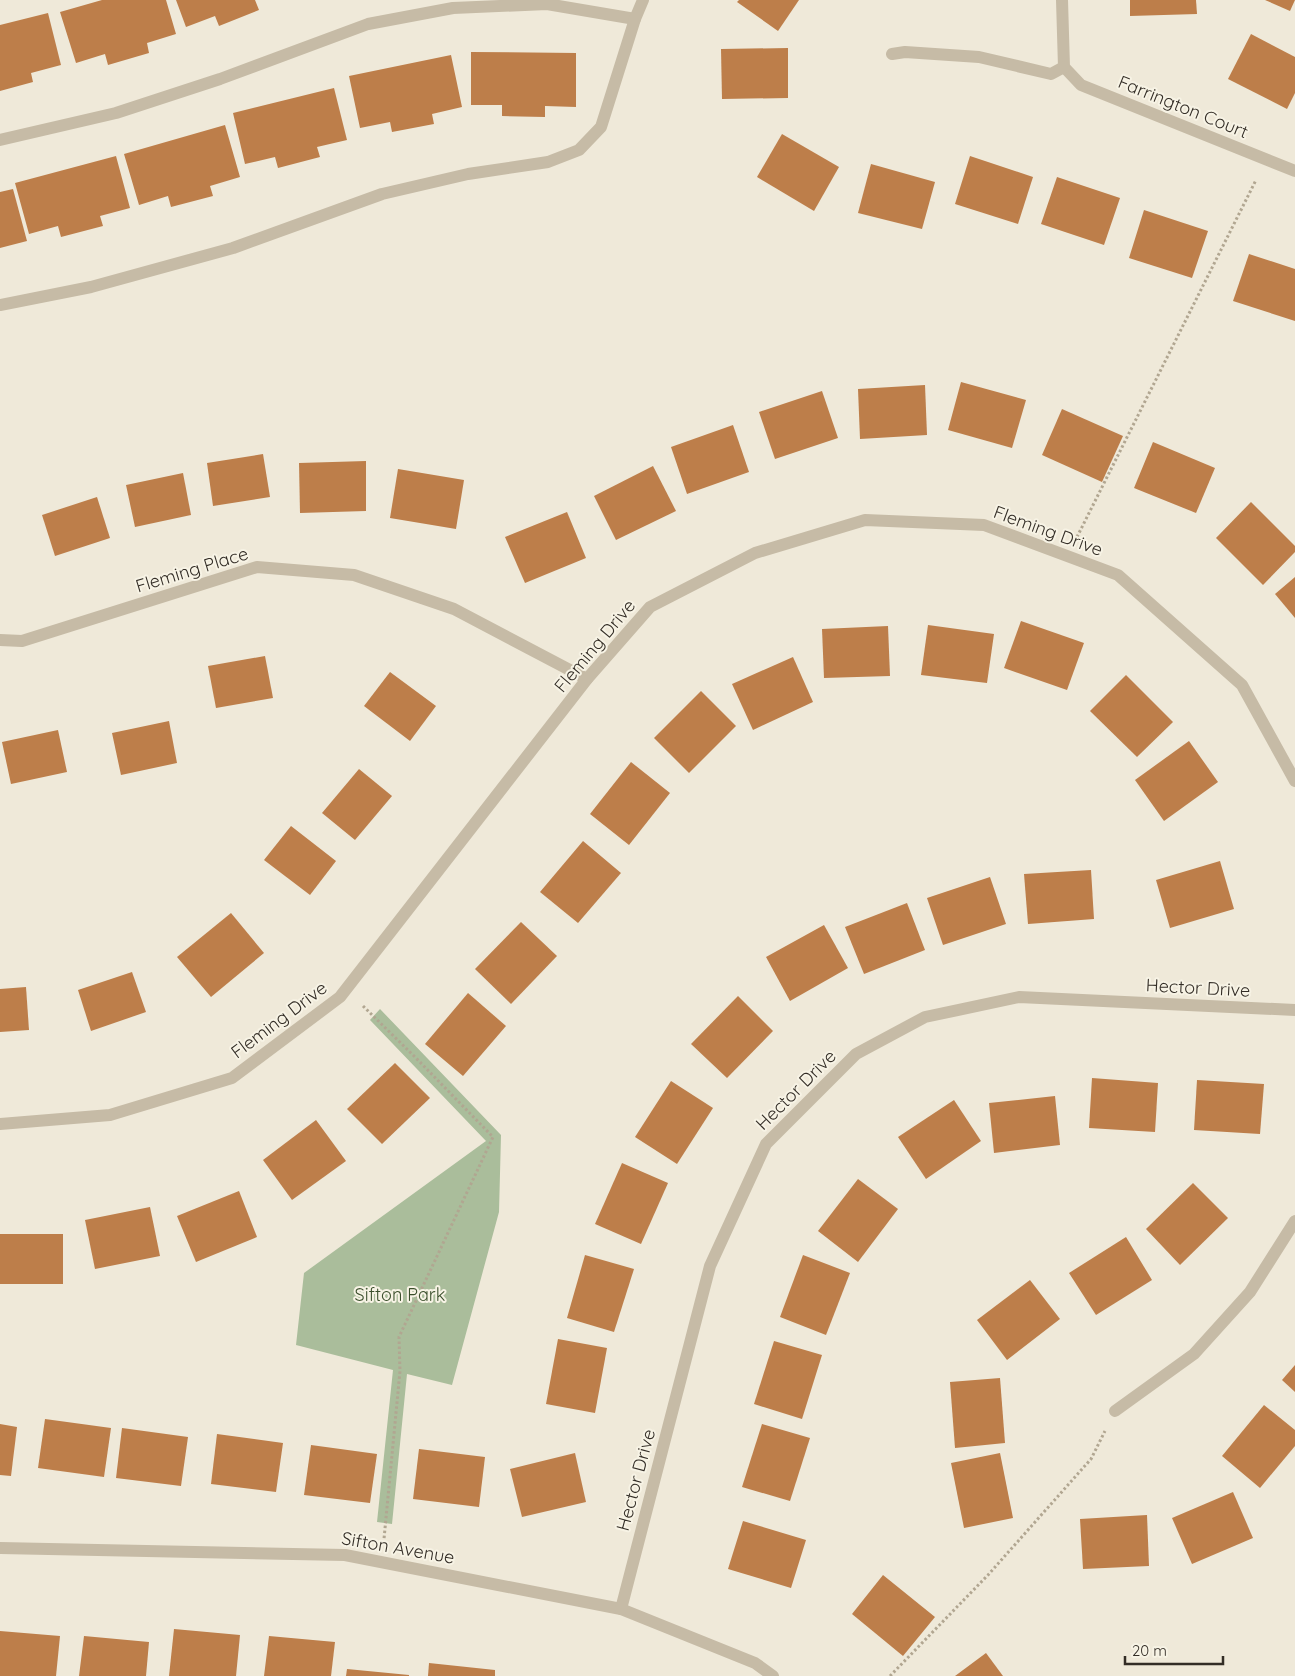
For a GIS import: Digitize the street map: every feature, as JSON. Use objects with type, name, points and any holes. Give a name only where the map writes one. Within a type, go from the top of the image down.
[{"type":"street","points":[[0,305],[91,287],[233,248],[382,194],[468,174],[548,162],[579,150],[601,127],[635,19],[643,0]]},
{"type":"street","points":[[892,54],[905,52],[979,57],[1051,74],[1064,67],[1062,0]]},
{"type":"street","points":[[0,140],[116,113],[220,79],[368,24],[453,8],[547,4],[635,19]]},
{"type":"street","name":"Farrington Court","points":[[1064,67],[1081,85],[1295,171]]},
{"type":"street","name":"Fleming Drive","points":[[0,1124],[110,1115],[232,1078],[340,998],[587,680],[650,607],[755,553],[865,520],[984,525],[1118,575],[1242,685],[1295,781]]},
{"type":"street","name":"Fleming Place","points":[[0,640],[22,641],[257,566],[354,575],[454,609],[587,680]]},
{"type":"street","name":"Hector Drive","points":[[621,1609],[710,1266],[766,1144],[856,1054],[925,1017],[1020,997],[1295,1010]]},
{"type":"street","points":[[1115,1411],[1194,1354],[1250,1292],[1295,1221]]},
{"type":"street","name":"Sifton Avenue","points":[[0,1548],[346,1554],[621,1609],[755,1662],[773,1676]]},
{"type":"path","points":[[1068,556],[1256,180]]},
{"type":"path","points":[[360,1004],[493,1137],[399,1337],[400,1371],[382,1562]]},
{"type":"path","points":[[890,1676],[988,1575],[1091,1459],[1115,1411]]},
{"type":"green space","name":"Sifton Park","points":[[380,1009],[501,1135],[499,1212],[452,1385],[407,1374],[392,1524],[377,1522],[393,1370],[296,1345],[304,1273],[486,1141],[370,1020]]},
{"type":"building","points":[[102,0],[166,0],[176,34],[147,43],[149,53],[108,65],[105,54],[76,63],[60,12]]},
{"type":"building","points":[[176,0],[255,0],[259,10],[219,26],[215,16],[186,27]]},
{"type":"building","points":[[739,0],[799,0],[778,31],[737,2]]},
{"type":"building","points":[[1130,0],[1196,0],[1197,14],[1130,16]]},
{"type":"building","points":[[1265,0],[1295,0],[1290,11]]},
{"type":"building","points":[[48,13],[61,65],[31,73],[33,82],[0,91],[0,25]]},
{"type":"building","points":[[1251,34],[1295,57],[1295,93],[1287,109],[1228,79]]},
{"type":"building","points":[[788,48],[788,98],[722,99],[721,49]]},
{"type":"building","points":[[471,52],[576,53],[576,107],[545,106],[545,117],[502,116],[502,105],[471,105]]},
{"type":"building","points":[[451,55],[462,107],[432,114],[434,124],[392,132],[390,122],[360,128],[349,76]]},
{"type":"building","points":[[334,88],[347,140],[317,147],[320,157],[278,168],[275,157],[245,164],[233,113]]},
{"type":"building","points":[[225,125],[240,177],[210,186],[213,196],[171,207],[168,196],[139,205],[124,154]]},
{"type":"building","points":[[782,134],[839,167],[814,211],[757,177]]},
{"type":"building","points":[[116,156],[130,208],[100,216],[103,226],[61,237],[58,226],[29,234],[15,183]]},
{"type":"building","points":[[970,156],[1033,177],[1018,224],[955,204]]},
{"type":"building","points":[[871,164],[935,182],[922,229],[858,213]]},
{"type":"building","points":[[1057,177],[1120,198],[1104,245],[1041,224]]},
{"type":"building","points":[[13,189],[27,241],[0,248],[0,192]]},
{"type":"building","points":[[1144,210],[1208,231],[1192,278],[1129,258]]},
{"type":"building","points":[[1249,254],[1295,269],[1295,321],[1233,301]]},
{"type":"building","points":[[961,382],[1026,400],[1012,448],[948,430]]},
{"type":"building","points":[[925,385],[927,435],[860,439],[858,389]]},
{"type":"building","points":[[822,391],[838,438],[775,459],[759,412]]},
{"type":"building","points":[[1062,409],[1123,436],[1102,482],[1042,455]]},
{"type":"building","points":[[733,425],[749,472],[687,494],[671,447]]},
{"type":"building","points":[[1153,442],[1215,468],[1196,513],[1134,488]]},
{"type":"building","points":[[263,454],[270,497],[213,506],[207,463]]},
{"type":"building","points":[[366,461],[366,511],[300,513],[299,463]]},
{"type":"building","points":[[653,466],[676,511],[616,540],[594,496]]},
{"type":"building","points":[[398,469],[464,480],[456,529],[390,518]]},
{"type":"building","points":[[183,473],[191,515],[135,527],[126,485]]},
{"type":"building","points":[[97,497],[110,538],[55,556],[42,515]]},
{"type":"building","points":[[1251,502],[1295,546],[1295,552],[1263,585],[1216,538]]},
{"type":"building","points":[[567,512],[586,558],[525,583],[505,537]]},
{"type":"building","points":[[1295,577],[1295,618],[1275,594]]},
{"type":"building","points":[[1021,621],[1084,643],[1067,690],[1004,668]]},
{"type":"building","points":[[928,625],[994,634],[987,683],[921,675]]},
{"type":"building","points":[[888,626],[890,676],[824,678],[822,629]]},
{"type":"building","points":[[265,656],[273,698],[216,708],[208,666]]},
{"type":"building","points":[[793,657],[813,702],[753,730],[732,684]]},
{"type":"building","points":[[390,672],[436,706],[410,741],[364,706]]},
{"type":"building","points":[[1126,675],[1173,722],[1137,757],[1090,711]]},
{"type":"building","points":[[701,691],[736,726],[689,773],[654,738]]},
{"type":"building","points":[[169,721],[177,763],[121,775],[112,733]]},
{"type":"building","points":[[58,730],[67,772],[11,784],[2,742]]},
{"type":"building","points":[[1189,741],[1218,782],[1164,821],[1135,780]]},
{"type":"building","points":[[631,762],[670,793],[629,845],[590,814]]},
{"type":"building","points":[[359,769],[392,796],[355,840],[322,813]]},
{"type":"building","points":[[291,826],[336,861],[310,895],[264,860]]},
{"type":"building","points":[[583,841],[621,873],[578,923],[540,892]]},
{"type":"building","points":[[1220,861],[1234,909],[1170,928],[1156,880]]},
{"type":"building","points":[[1091,870],[1094,919],[1028,924],[1024,874]]},
{"type":"building","points":[[990,877],[1006,924],[943,945],[927,898]]},
{"type":"building","points":[[907,903],[925,950],[864,974],[845,927]]},
{"type":"building","points":[[231,913],[264,953],[211,997],[177,957]]},
{"type":"building","points":[[521,922],[557,956],[511,1004],[475,969]]},
{"type":"building","points":[[824,925],[848,968],[790,1001],[766,957]]},
{"type":"building","points":[[132,972],[146,1012],[91,1031],[78,990]]},
{"type":"building","points":[[26,987],[29,1030],[0,1032],[0,989]]},
{"type":"building","points":[[468,993],[506,1026],[463,1076],[425,1044]]},
{"type":"building","points":[[738,996],[773,1031],[727,1078],[691,1044]]},
{"type":"building","points":[[395,1063],[430,1098],[382,1144],[347,1109]]},
{"type":"building","points":[[1092,1078],[1158,1083],[1155,1132],[1089,1128]]},
{"type":"building","points":[[1197,1080],[1264,1084],[1260,1134],[1194,1130]]},
{"type":"building","points":[[671,1081],[713,1108],[677,1164],[635,1137]]},
{"type":"building","points":[[1055,1096],[1060,1145],[994,1153],[989,1103]]},
{"type":"building","points":[[954,1100],[981,1141],[926,1179],[898,1137]]},
{"type":"building","points":[[316,1120],[346,1161],[292,1200],[263,1160]]},
{"type":"building","points":[[622,1163],[668,1183],[641,1244],[595,1224]]},
{"type":"building","points":[[858,1179],[898,1209],[858,1262],[818,1231]]},
{"type":"building","points":[[1193,1183],[1228,1218],[1180,1265],[1146,1229]]},
{"type":"building","points":[[239,1191],[257,1237],[196,1262],[177,1216]]},
{"type":"building","points":[[150,1207],[160,1256],[95,1269],[85,1220]]},
{"type":"building","points":[[0,1234],[63,1234],[63,1284],[0,1284]]},
{"type":"building","points":[[1126,1237],[1152,1280],[1096,1315],[1069,1273]]},
{"type":"building","points":[[585,1255],[634,1269],[614,1332],[567,1318]]},
{"type":"building","points":[[803,1255],[850,1273],[826,1335],[780,1317]]},
{"type":"building","points":[[1030,1280],[1060,1319],[1007,1360],[977,1320]]},
{"type":"building","points":[[558,1339],[607,1348],[595,1413],[546,1404]]},
{"type":"building","points":[[774,1341],[822,1355],[802,1419],[754,1404]]},
{"type":"building","points":[[1295,1365],[1295,1392],[1282,1380]]},
{"type":"building","points":[[1000,1378],[1005,1443],[955,1448],[950,1382]]},
{"type":"building","points":[[1264,1405],[1295,1430],[1295,1446],[1260,1488],[1222,1456]]},
{"type":"building","points":[[45,1419],[111,1428],[104,1477],[38,1468]]},
{"type":"building","points":[[0,1424],[17,1427],[11,1476],[0,1475]]},
{"type":"building","points":[[762,1424],[810,1438],[790,1501],[742,1487]]},
{"type":"building","points":[[122,1428],[188,1437],[181,1486],[116,1478]]},
{"type":"building","points":[[217,1434],[283,1443],[276,1492],[211,1484]]},
{"type":"building","points":[[311,1445],[377,1454],[370,1503],[304,1495]]},
{"type":"building","points":[[419,1449],[485,1457],[479,1507],[413,1499]]},
{"type":"building","points":[[575,1453],[586,1502],[522,1517],[510,1469]]},
{"type":"building","points":[[1000,1453],[1013,1518],[964,1528],[951,1463]]},
{"type":"building","points":[[1233,1492],[1253,1538],[1192,1564],[1172,1518]]},
{"type":"building","points":[[1147,1515],[1149,1566],[1083,1569],[1080,1519]]},
{"type":"building","points":[[743,1521],[806,1540],[791,1588],[728,1569]]},
{"type":"building","points":[[883,1575],[935,1617],[903,1656],[852,1614]]},
{"type":"building","points":[[174,1629],[240,1635],[236,1676],[169,1676]]},
{"type":"building","points":[[0,1631],[60,1636],[56,1676],[0,1676]]},
{"type":"building","points":[[84,1636],[149,1642],[146,1676],[79,1676]]},
{"type":"building","points":[[269,1636],[335,1642],[331,1676],[264,1676]]},
{"type":"building","points":[[986,1653],[1003,1676],[955,1676]]},
{"type":"building","points":[[429,1663],[495,1670],[495,1676],[428,1676]]},
{"type":"building","points":[[347,1669],[409,1675],[409,1676],[346,1676]]}]
